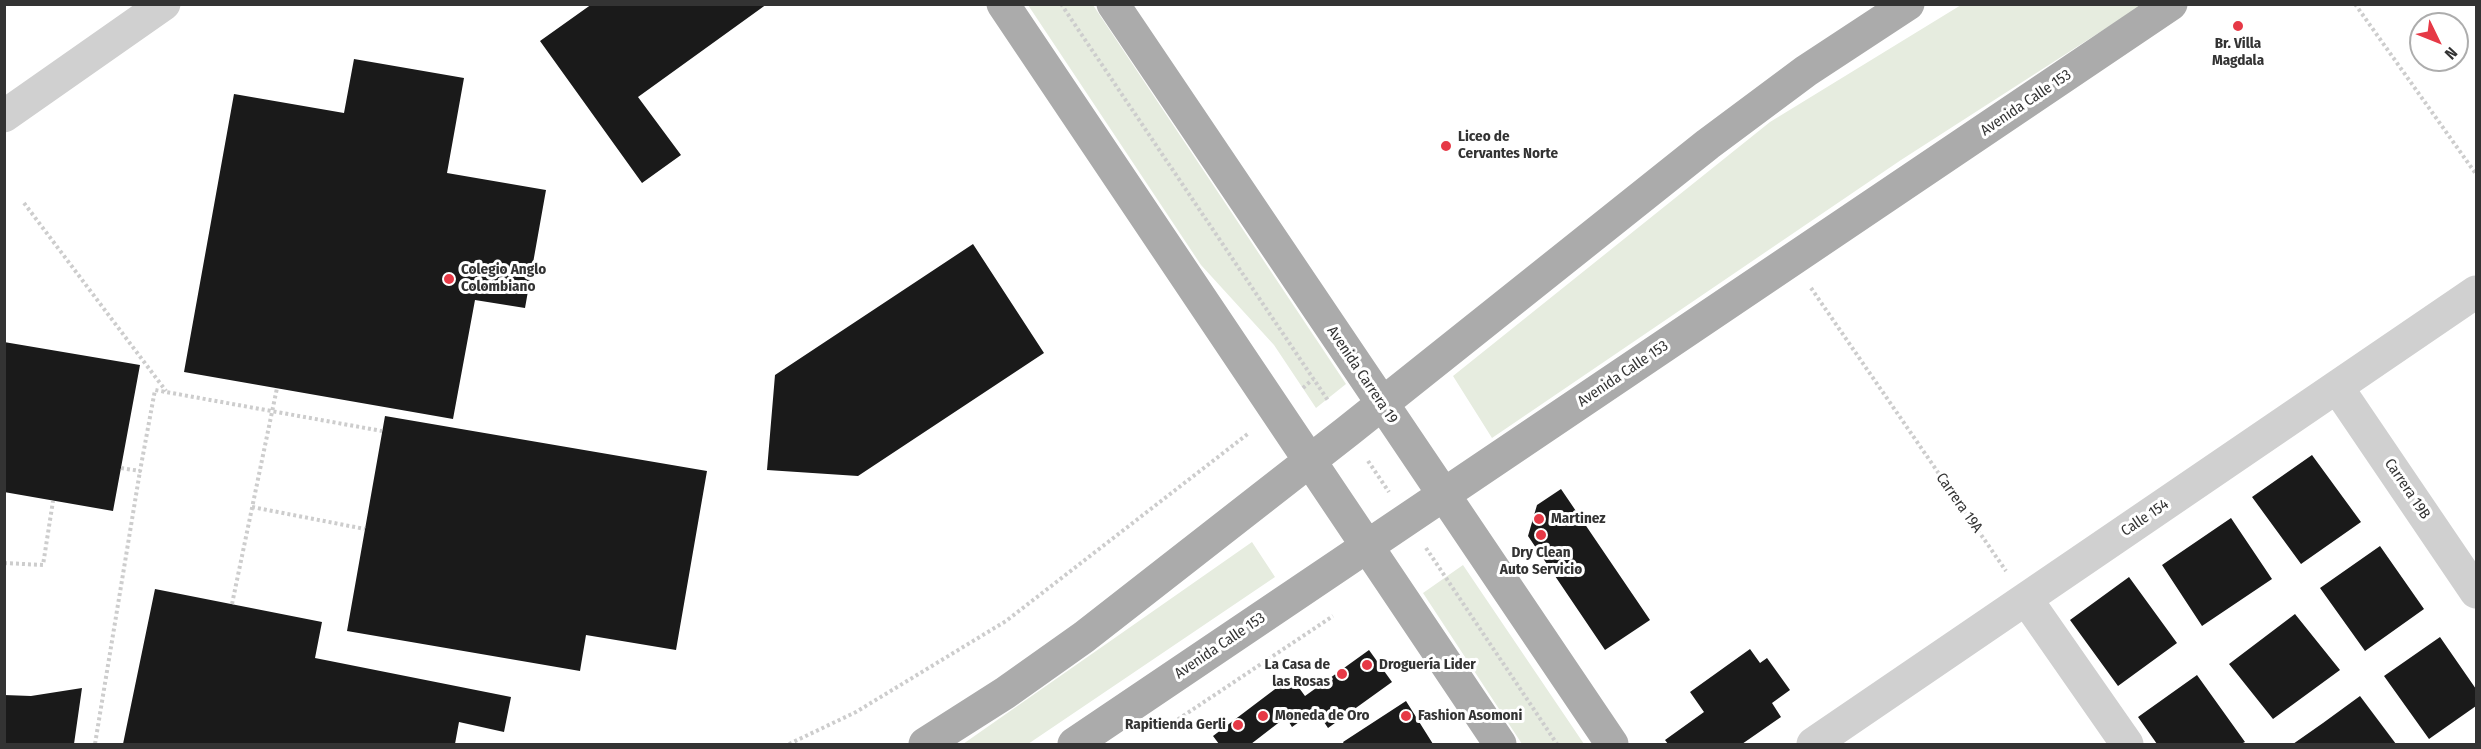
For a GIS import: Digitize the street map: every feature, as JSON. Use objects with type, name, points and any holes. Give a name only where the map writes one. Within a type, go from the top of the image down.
[{"type":"main road","points":[[1003,4],[1500,744]]},
{"type":"main road","name":"Avenida Carrera 19","points":[[1113,4],[1611,744]]},
{"type":"main road","points":[[925,744],[1005,693],[1084,637],[1732,126],[1806,71],[1908,4]]},
{"type":"main road","name":"Avenida Calle 153","points":[[1074,744],[2171,4]]},
{"type":"street","points":[[4,116],[164,4]]},
{"type":"street","name":"Calle 154","points":[[1813,744],[2476,292]]},
{"type":"street","name":"Carrera 19B","points":[[2337,387],[2476,592]]},
{"type":"street","points":[[2026,599],[2127,744]]},
{"type":"path","points":[[1061,4],[1557,744]]},
{"type":"path","points":[[2355,4],[2476,174]]},
{"type":"path","points":[[24,203],[167,392]]},
{"type":"path","name":"Carrera 19A","points":[[1792,260],[2026,599]]},
{"type":"path","points":[[789,744],[856,712],[1006,621],[1224,455],[1313,379]]},
{"type":"path","points":[[232,604],[277,388]]},
{"type":"path","points":[[95,744],[155,390],[382,431]]},
{"type":"path","points":[[121,468],[140,471]]},
{"type":"path","points":[[4,563],[43,565],[53,501]]},
{"type":"path","points":[[252,507],[365,529]]},
{"type":"path","points":[[1159,732],[1333,616]]},
{"type":"shaded area","points":[[1028,5],[1093,5],[1346,384],[1316,408],[1274,345],[1201,265]]},
{"type":"shaded area","points":[[1961,5],[2142,5],[1901,160],[1492,438],[1453,376],[1770,122]]},
{"type":"shaded area","points":[[1252,542],[1275,577],[1028,744],[963,744]]},
{"type":"shaded area","points":[[1463,565],[1584,744],[1522,744],[1423,593]]},
{"type":"building","points":[[592,4],[767,4],[638,97],[681,155],[642,183],[540,41]]},
{"type":"building","points":[[354,59],[464,78],[447,173],[546,190],[525,308],[475,300],[453,419],[184,372],[234,94],[344,113]]},
{"type":"building","points":[[973,244],[1044,353],[858,476],[767,470],[775,375]]},
{"type":"building","points":[[4,342],[140,365],[113,511],[4,492]]},
{"type":"building","points":[[385,416],[707,471],[676,650],[586,635],[580,671],[347,631]]},
{"type":"building","points":[[2312,455],[2361,522],[2301,564],[2252,497]]},
{"type":"building","points":[[1561,489],[1650,620],[1605,650],[1528,536],[1537,505]]},
{"type":"building","points":[[2231,518],[2272,579],[2202,626],[2162,565]]},
{"type":"building","points":[[2380,546],[2424,609],[2365,651],[2320,588]]},
{"type":"building","points":[[2129,577],[2177,643],[2118,686],[2070,620]]},
{"type":"building","points":[[155,589],[322,622],[315,658],[511,697],[504,732],[459,722],[455,744],[123,744]]},
{"type":"building","points":[[2295,614],[2340,670],[2273,719],[2229,664]]},
{"type":"building","points":[[2440,637],[2476,689],[2476,706],[2429,739],[2384,676]]},
{"type":"building","points":[[1750,649],[1760,663],[1767,658],[1790,690],[1772,703],[1781,717],[1742,744],[1668,744],[1665,740],[1704,712],[1690,692]]},
{"type":"building","points":[[1369,650],[1392,682],[1328,728],[1316,710],[1292,727],[1286,717],[1251,744],[1219,744],[1213,736],[1291,677],[1305,696]]},
{"type":"building","points":[[2197,675],[2245,742],[2241,744],[2157,744],[2138,717]]},
{"type":"building","points":[[82,688],[74,744],[4,744],[4,695],[31,696]]},
{"type":"building","points":[[2360,696],[2396,744],[2293,744],[2323,723]]},
{"type":"building","points":[[1406,701],[1433,744],[1344,744],[1343,742]]},
{"type":"place","name":"Br. Villa Magdala","points":[[2238,26]]},
{"type":"place","name":"Liceo de Cervantes Norte","points":[[1446,146]]},
{"type":"place","name":"Colegio Anglo Colombiano","points":[[449,279]]},
{"type":"place","name":"Martinez","points":[[1539,519]]},
{"type":"place","name":"Dry Clean Auto Servicio","points":[[1541,535]]},
{"type":"place","name":"Droguería Lider","points":[[1367,665]]},
{"type":"place","name":"La Casa de las Rosas","points":[[1342,674]]},
{"type":"place","name":"Moneda de Oro","points":[[1263,716]]},
{"type":"place","name":"Fashion Asomoni","points":[[1406,716]]},
{"type":"place","name":"Rapitienda Gerli","points":[[1238,725]]}]
